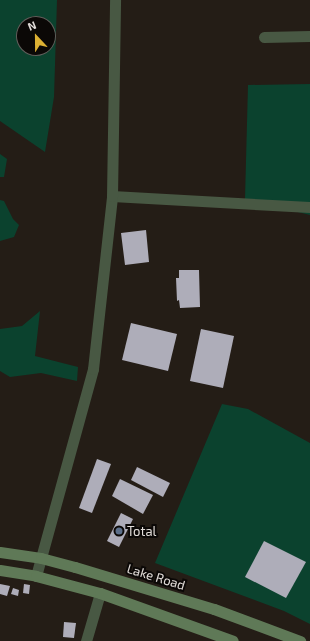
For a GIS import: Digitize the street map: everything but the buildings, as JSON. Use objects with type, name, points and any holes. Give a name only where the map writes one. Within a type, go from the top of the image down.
[{"type":"main road","name":"Lake Road","points":[[0,552],[41,558],[214,609],[300,641]]},
{"type":"main road","points":[[0,570],[36,576],[100,592],[233,641]]},
{"type":"street","points":[[36,576],[94,369],[112,196],[115,0]]},
{"type":"street","points":[[264,37],[310,36]]},
{"type":"street","points":[[112,196],[310,208]]},
{"type":"street","points":[[86,641],[100,592]]},
{"type":"green space","points":[[0,0],[57,0],[56,32],[56,16],[16,16],[16,56],[55,56],[54,97],[45,152],[0,121]]},
{"type":"green space","points":[[310,84],[310,215],[245,199],[248,85]]},
{"type":"green space","points":[[0,154],[7,159],[4,177],[0,177]]},
{"type":"green space","points":[[0,200],[4,201],[13,219],[19,225],[14,237],[0,241]]},
{"type":"green space","points":[[40,311],[35,356],[78,367],[77,381],[41,373],[10,377],[0,371],[0,329],[22,326]]},
{"type":"green space","points":[[222,404],[248,409],[310,443],[310,624],[284,611],[155,563]]},
{"type":"place","name":"Total","points":[[119,531]]}]
